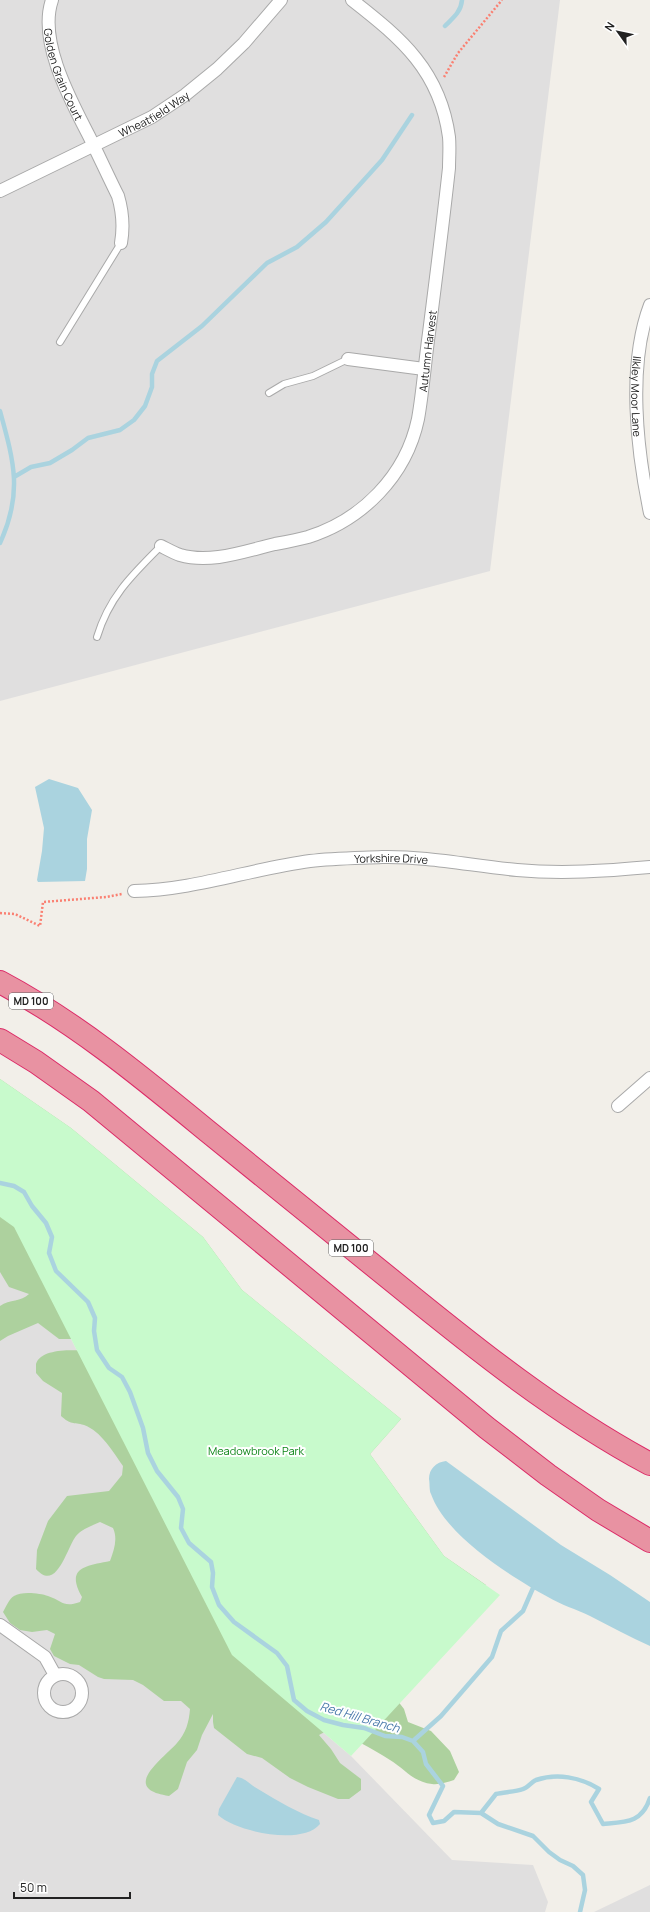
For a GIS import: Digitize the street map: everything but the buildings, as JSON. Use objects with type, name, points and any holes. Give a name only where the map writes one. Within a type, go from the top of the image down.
[{"type":"highway","name":"MD 100","points":[[0,982],[62,1019],[122,1061],[444,1323],[522,1383],[585,1426],[650,1464]]},
{"type":"highway","points":[[0,1040],[36,1062],[91,1101],[487,1428],[548,1475],[598,1510],[650,1541]]},
{"type":"highway","points":[[0,1052],[31,1068],[88,1106],[228,1214]]},
{"type":"street","name":"Golden Grain Court","points":[[52,0],[48,22],[58,70],[66,90],[118,196],[123,211],[124,227],[121,243]]},
{"type":"street","name":"Wheatfield Way","points":[[0,191],[152,117],[185,95],[217,70],[244,44],[281,0]]},
{"type":"street","name":"Autumn Harvest","points":[[161,546],[180,555],[196,558],[215,558],[308,537],[339,524],[361,510],[380,493],[397,470],[409,448],[418,420],[449,168],[449,139],[445,114],[437,89],[423,66],[406,46],[380,22],[352,0]]},
{"type":"street","name":"Ilkley Moor Lane","points":[[650,305],[639,352],[636,388],[638,439],[650,514]]},
{"type":"street","points":[[348,358],[424,369]]},
{"type":"street","name":"Yorkshire Drive","points":[[134,891],[159,891],[186,887],[310,861],[385,857],[518,870],[569,872],[650,867]]},
{"type":"street","points":[[618,1106],[650,1078]]},
{"type":"street","points":[[0,1625],[45,1657],[55,1675]]},
{"type":"lane","points":[[60,342],[121,243]]},
{"type":"lane","points":[[269,394],[284,384],[313,376],[348,358]]},
{"type":"lane","points":[[97,637],[103,617],[128,579],[161,546]]},
{"type":"path","points":[[437,89],[458,53],[502,0]]},
{"type":"path","points":[[0,913],[15,914],[40,926],[43,902],[106,897],[134,891]]},
{"type":"shaded area","points":[[0,0],[560,0],[490,571],[0,701]]},
{"type":"shaded area","points":[[0,1217],[14,1227],[232,1655],[351,1756],[452,1860],[533,1865],[548,1902],[545,1912],[0,1912]]},
{"type":"shaded area","points":[[650,1885],[650,1912],[594,1912]]},
{"type":"green space","name":"Meadowbrook Park","points":[[0,1079],[71,1128],[203,1237],[242,1290],[401,1419],[370,1454],[444,1556],[486,1585],[394,1696],[404,1709],[408,1722],[431,1731],[450,1751],[459,1772],[454,1780],[435,1784],[420,1781],[376,1751],[330,1729],[319,1735],[340,1763],[361,1779],[361,1790],[349,1799],[338,1799],[290,1778],[262,1758],[247,1754],[214,1728],[213,1714],[202,1735],[197,1750],[187,1762],[178,1789],[169,1796],[154,1792],[147,1787],[146,1780],[149,1773],[183,1735],[188,1723],[190,1709],[181,1701],[164,1701],[143,1685],[133,1680],[104,1679],[79,1665],[70,1664],[54,1656],[50,1649],[55,1634],[47,1630],[32,1632],[20,1630],[10,1623],[3,1612],[12,1597],[21,1593],[36,1593],[48,1596],[66,1604],[80,1602],[82,1597],[77,1587],[77,1574],[86,1567],[110,1561],[115,1544],[113,1528],[100,1522],[76,1536],[56,1572],[50,1576],[43,1575],[36,1569],[37,1550],[48,1521],[67,1496],[109,1491],[122,1475],[123,1466],[106,1442],[96,1432],[84,1425],[70,1422],[61,1416],[62,1393],[43,1381],[36,1373],[36,1364],[44,1355],[58,1351],[87,1351],[74,1339],[59,1339],[38,1323],[0,1341],[0,1306],[26,1297],[29,1294],[9,1287],[0,1272]]},
{"type":"green space","name":"Meadowbrook Park","points":[[0,1079],[71,1128],[203,1237],[242,1290],[401,1419],[370,1454],[444,1556],[500,1595],[351,1756],[232,1655],[14,1227],[0,1217]]},
{"type":"water","points":[[49,779],[78,788],[92,810],[87,839],[87,869],[85,881],[38,882],[37,880],[44,828],[35,787]]},
{"type":"water","points":[[446,1461],[561,1545],[650,1602],[650,1646],[558,1602],[533,1588],[498,1566],[465,1540],[450,1525],[439,1510],[430,1492],[430,1472],[436,1464]]},
{"type":"water","points":[[237,1777],[245,1780],[303,1814],[319,1820],[320,1824],[311,1831],[285,1835],[254,1831],[239,1827],[227,1821],[218,1815],[219,1809]]},
{"type":"waterway","points":[[445,26],[458,11],[462,0]]},
{"type":"waterway","points":[[14,477],[31,467],[50,463],[72,450],[88,438],[120,430],[134,420],[145,406],[152,387],[152,374],[157,361],[202,326],[267,263],[297,247],[326,222],[382,160],[412,115]]},
{"type":"waterway","points":[[0,411],[9,446],[14,477],[12,508],[0,543]]},
{"type":"waterway","name":"Red Hill Branch","points":[[0,1183],[14,1186],[24,1192],[32,1206],[46,1223],[52,1237],[49,1253],[56,1271],[88,1302],[95,1318],[94,1331],[97,1350],[109,1368],[122,1377],[130,1392],[143,1428],[148,1453],[157,1471],[178,1497],[183,1509],[181,1528],[189,1543],[211,1562],[213,1573],[212,1587],[219,1605],[234,1622],[277,1653],[287,1666],[294,1700],[307,1711],[324,1720],[364,1728],[385,1736],[402,1737],[413,1741],[423,1752],[426,1764],[443,1786],[429,1815],[433,1823],[444,1821],[454,1812],[481,1813],[496,1794],[520,1790],[536,1780],[552,1777],[568,1777],[576,1779],[599,1789],[591,1802],[603,1824],[619,1823],[638,1817],[647,1806],[650,1798]]},
{"type":"waterway","points":[[413,1741],[441,1716],[492,1657],[501,1631],[523,1611],[533,1588]]},
{"type":"waterway","points":[[481,1813],[498,1824],[533,1836],[549,1852],[560,1860],[573,1866],[583,1875],[585,1890],[580,1912]]}]
